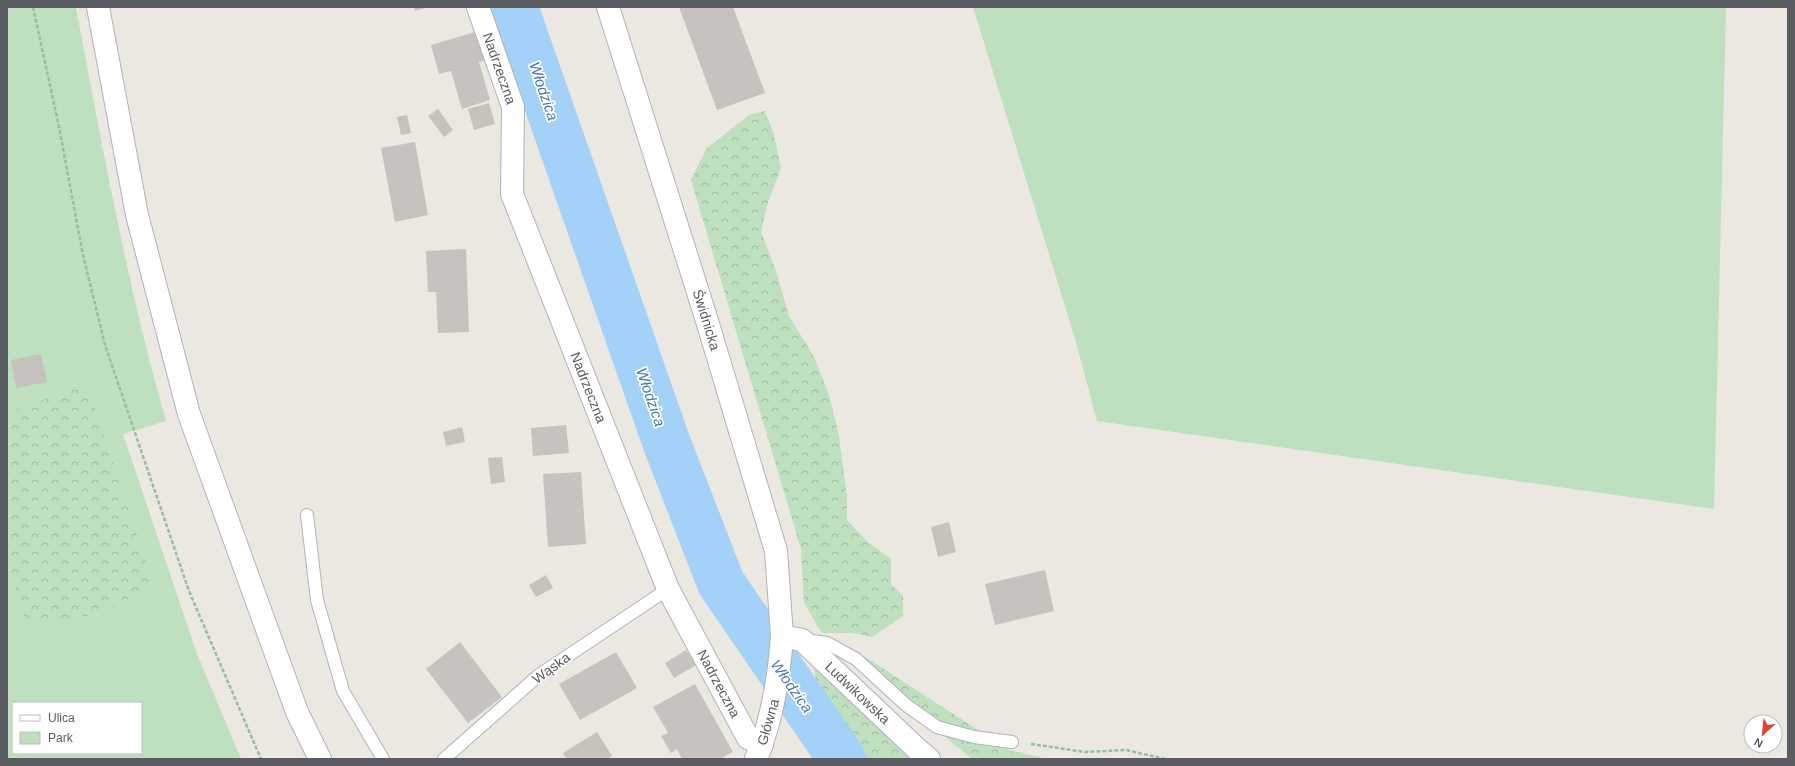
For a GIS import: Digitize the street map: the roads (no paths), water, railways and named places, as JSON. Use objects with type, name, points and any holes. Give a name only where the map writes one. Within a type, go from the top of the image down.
[{"type":"street","points":[[98,7],[137,215],[189,414],[297,712],[320,759]]},
{"type":"street","name":"Nadrzeczna","points":[[478,7],[513,107],[512,194],[668,589],[748,738],[759,752]]},
{"type":"street","name":"Świdnicka","points":[[608,7],[708,324],[776,551],[789,641]]},
{"type":"street","name":"Główna","points":[[759,752],[777,691],[789,641]]},
{"type":"street","name":"Ludwikowska","points":[[789,641],[929,759]]},
{"type":"lane","points":[[306,515],[317,600],[342,691],[383,759]]},
{"type":"lane","name":"Wąska","points":[[444,759],[539,676],[668,589]]},
{"type":"lane","points":[[789,641],[827,643],[856,659],[906,705],[937,726],[974,737],[1012,742]]},
{"type":"waterway","name":"Włodzica","points":[[514,7],[667,444],[721,583],[842,759]]}]
